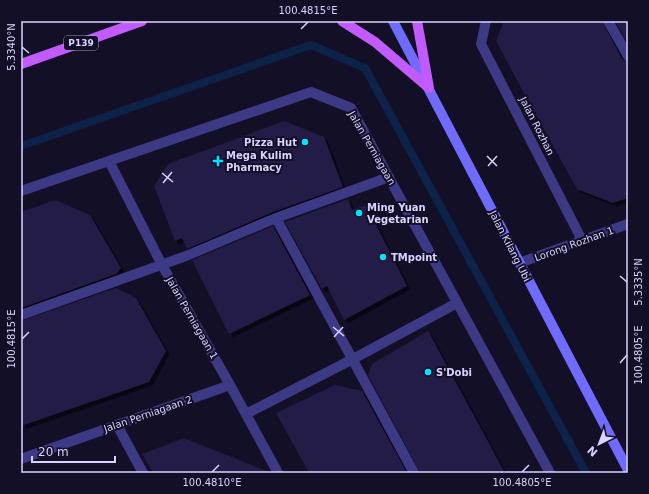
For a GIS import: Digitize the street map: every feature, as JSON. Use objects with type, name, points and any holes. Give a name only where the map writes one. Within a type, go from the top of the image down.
[{"type":"main road","name":"P139","points":[[21,64],[142,21]]},
{"type":"main road","points":[[342,21],[375,42],[429,88]]},
{"type":"main road","name":"Jalan Kilang Ubi","points":[[393,21],[628,470]]},
{"type":"main road","points":[[417,21],[429,88]]},
{"type":"street","name":"Jalan Rozhan","points":[[486,21],[481,44],[582,240]]},
{"type":"street","points":[[608,21],[628,56]]},
{"type":"street","name":"Jalan Perniagaan","points":[[21,191],[311,92],[351,108],[550,473]]},
{"type":"street","name":"Jalan Perniagaan 1","points":[[109,161],[162,265],[278,473]]},
{"type":"street","points":[[21,315],[186,256],[276,218],[389,177]]},
{"type":"street","points":[[276,218],[414,473]]},
{"type":"street","name":"Lorong Rozhan 1","points":[[519,263],[628,224]]},
{"type":"street","points":[[246,414],[457,303]]},
{"type":"street","name":"Jalan Perniagaan 2","points":[[21,459],[230,385]]},
{"type":"street","points":[[117,424],[143,473]]},
{"type":"building","points":[[504,21],[602,21],[622,59],[628,62],[628,198],[613,203],[577,189],[496,41]]},
{"type":"building","points":[[615,21],[628,21],[628,43]]},
{"type":"building","points":[[284,121],[324,137],[343,187],[273,212],[187,249],[182,238],[175,241],[154,186],[168,164]]},
{"type":"building","points":[[348,199],[352,210],[366,205],[407,286],[344,320],[327,286],[322,289],[285,222]]},
{"type":"building","points":[[55,200],[90,215],[121,268],[116,274],[21,308],[21,212]]},
{"type":"building","points":[[273,226],[310,295],[229,334],[192,260]]},
{"type":"building","points":[[116,288],[136,298],[166,351],[149,382],[21,426],[21,321]]},
{"type":"building","points":[[428,331],[505,473],[420,473],[368,375],[372,364]]},
{"type":"building","points":[[335,385],[362,391],[407,473],[309,473],[276,413]]},
{"type":"building","points":[[184,438],[269,473],[153,473],[142,454]]},
{"type":"waterway","points":[[21,146],[311,45],[365,68],[586,473]]},
{"type":"place","name":"Pizza Hut","points":[[305,142]]},
{"type":"place","name":"Mega Kulim Pharmacy","points":[[218,161]]},
{"type":"place","name":"Ming Yuan Vegetarian","points":[[359,213]]},
{"type":"place","name":"TMpoint","points":[[383,257]]},
{"type":"place","name":"S'Dobi","points":[[428,372]]}]
